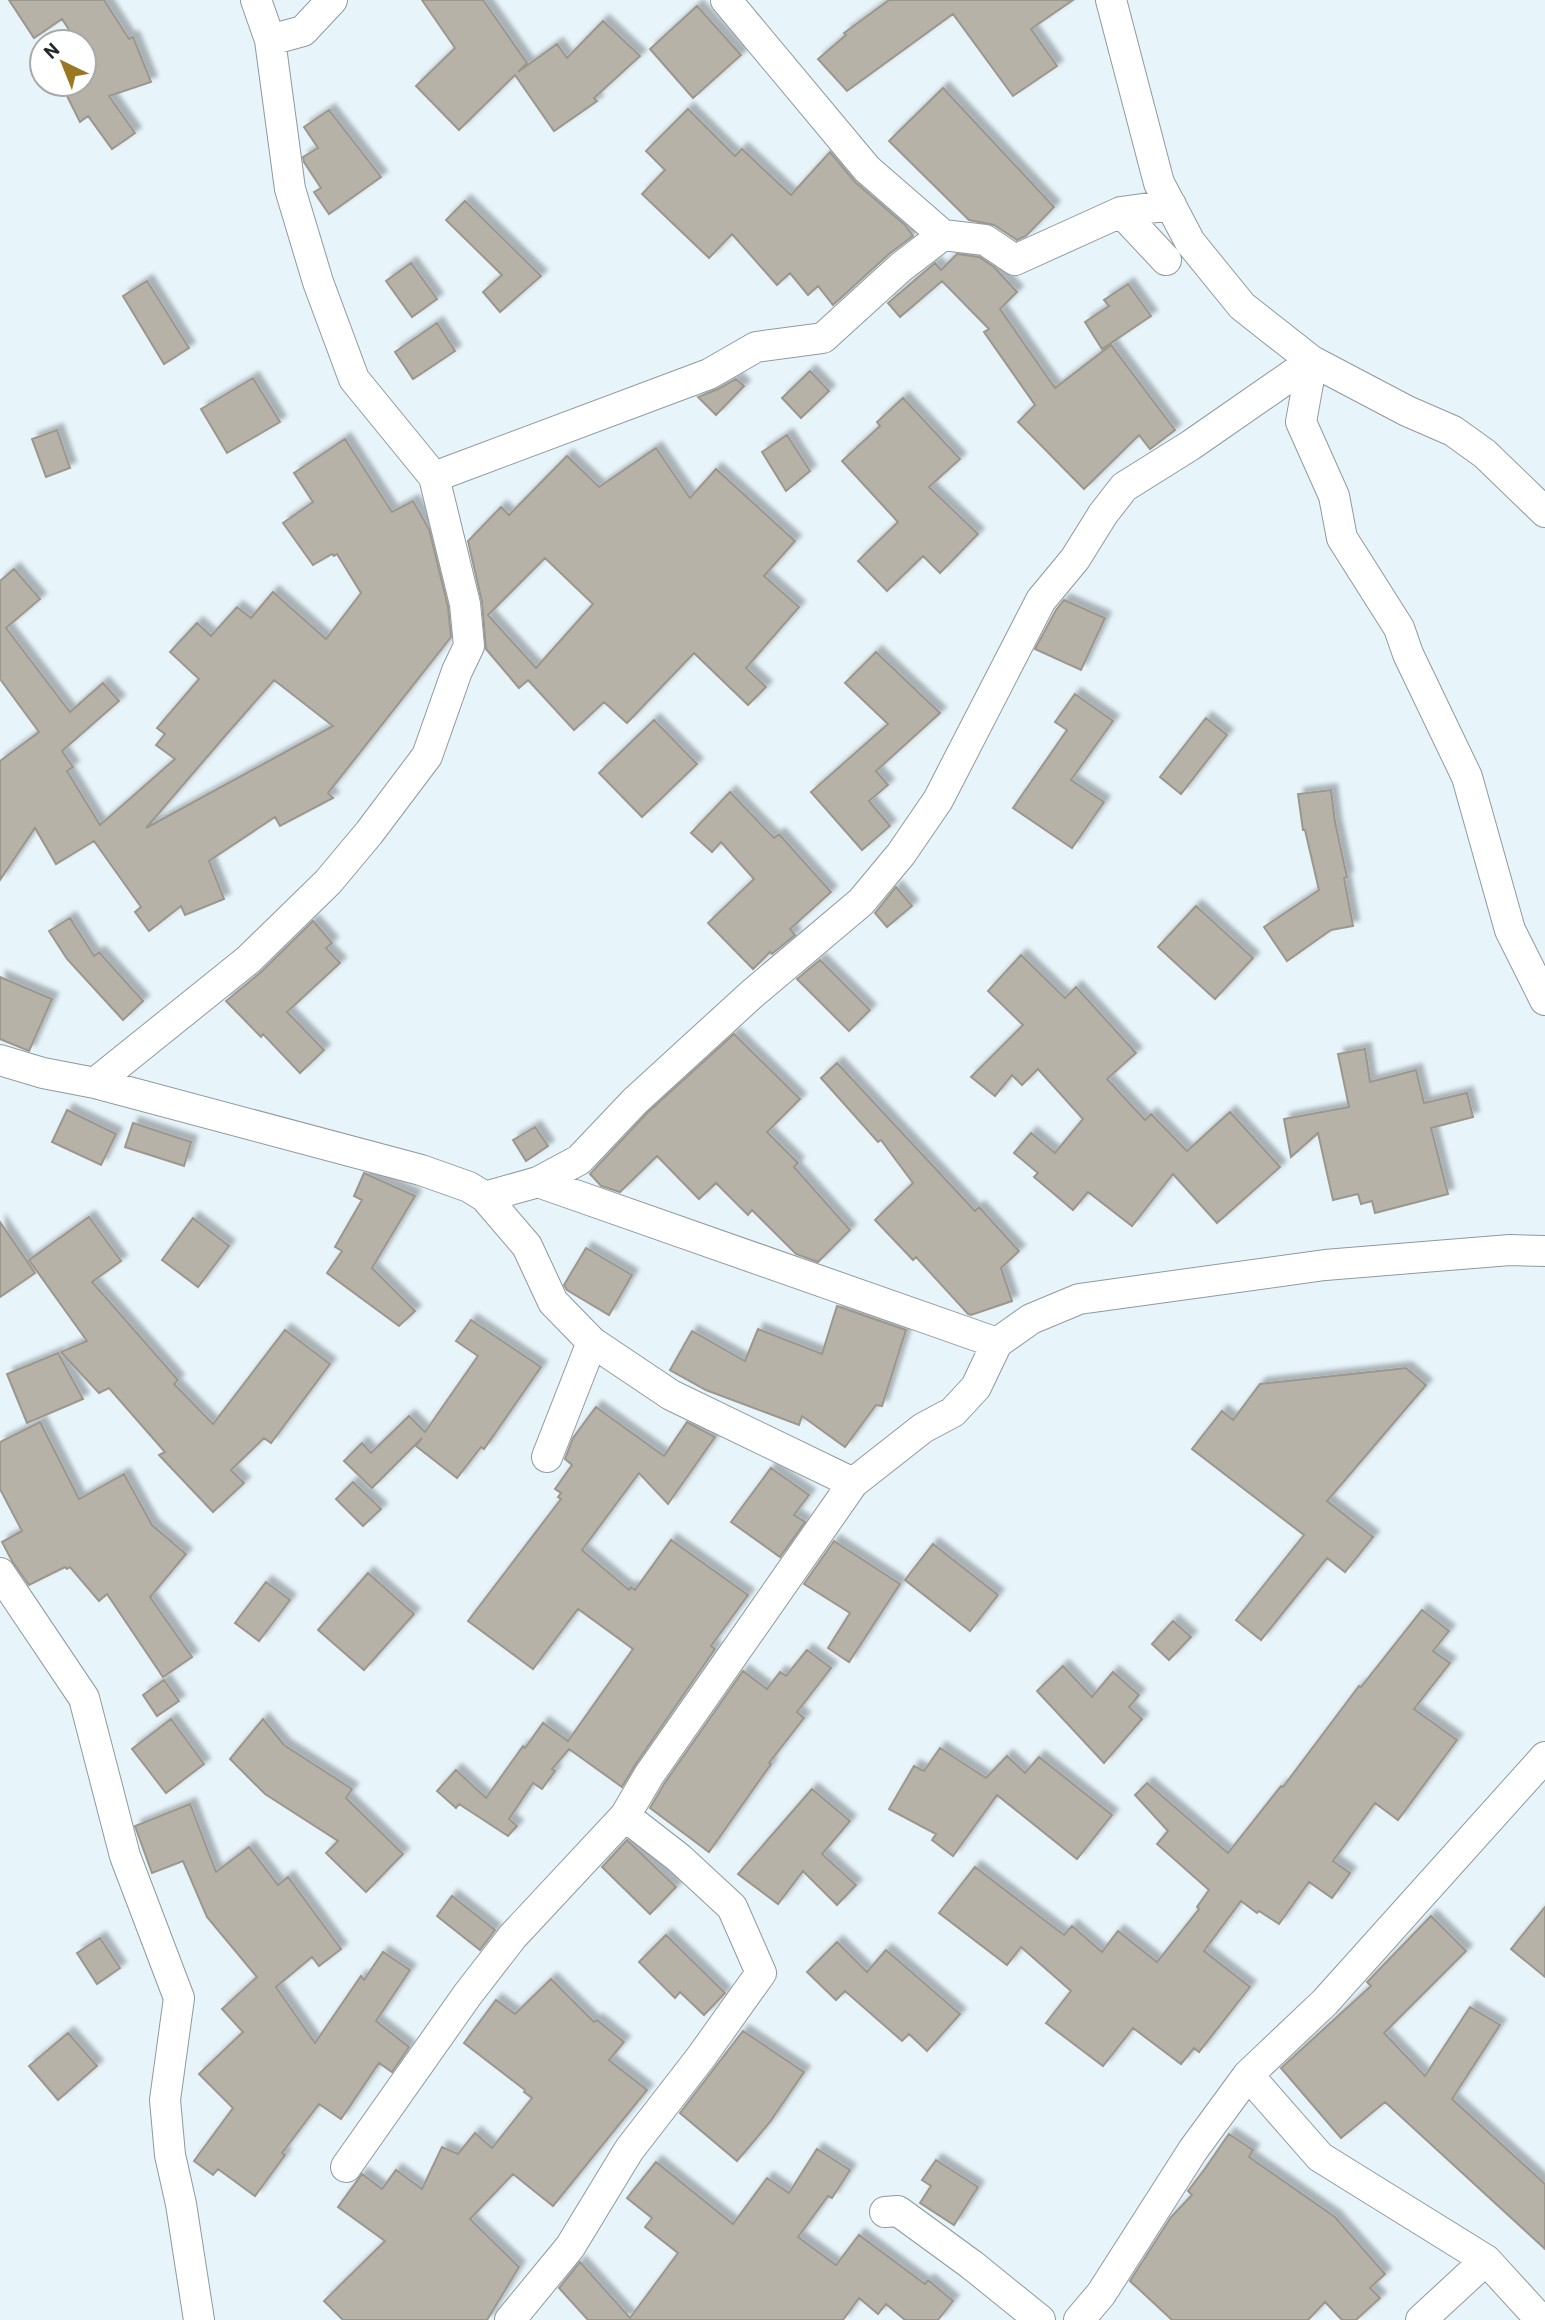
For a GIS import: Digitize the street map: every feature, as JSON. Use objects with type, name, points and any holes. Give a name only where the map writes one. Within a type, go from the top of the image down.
[{"type":"street","points":[[95,1083],[248,960],[328,882],[369,834],[428,756],[457,671],[469,646],[465,604],[434,477],[354,379],[318,282],[290,189],[270,40],[256,0]]},
{"type":"street","points":[[270,40],[303,31],[332,0]]},
{"type":"street","points":[[726,0],[867,169],[943,236],[985,240],[1015,260],[1121,212],[1171,205]]},
{"type":"street","points":[[1111,0],[1159,183],[1190,242],[1242,306],[1312,361],[1407,411],[1453,431],[1485,454],[1545,512]]},
{"type":"street","points":[[1121,212],[1166,260]]},
{"type":"street","points":[[434,477],[709,374],[757,347],[823,338],[901,267],[943,236]]},
{"type":"street","points":[[1312,361],[1301,422],[1334,496],[1342,538],[1399,628],[1408,654],[1467,777],[1510,930],[1545,1000]]},
{"type":"street","points":[[485,1196],[538,1182],[579,1160],[635,1101],[732,1012],[861,902],[901,854],[938,800],[1041,600],[1075,559],[1103,514],[1125,487],[1312,361]]},
{"type":"street","points":[[0,1060],[421,1170],[469,1187],[485,1196],[527,1246],[553,1302],[592,1342],[671,1395],[853,1483]]},
{"type":"street","points":[[538,1182],[997,1343]]},
{"type":"street","points":[[346,2167],[468,1994],[513,1936],[625,1816],[649,1775],[853,1483],[923,1428],[953,1412],[976,1387],[997,1343],[1031,1319],[1079,1299],[1325,1265],[1510,1250],[1545,1251]]},
{"type":"street","points":[[547,1457],[592,1342]]},
{"type":"street","points":[[0,1573],[84,1698],[124,1856],[179,1998],[165,2100],[170,2155],[181,2204],[199,2320]]},
{"type":"street","points":[[1079,2320],[1101,2294],[1193,2150],[1248,2076],[1325,2002],[1545,1757]]},
{"type":"street","points":[[510,2320],[570,2247],[629,2150],[701,2057],[761,1973],[732,1907],[679,1858],[625,1816]]},
{"type":"street","points":[[1248,2076],[1320,2157],[1486,2260],[1541,2320]]},
{"type":"street","points":[[885,2212],[898,2211],[972,2265],[1040,2320]]},
{"type":"street","points":[[1421,2320],[1486,2260]]},
{"type":"building","points":[[9,0],[104,0],[129,39],[133,37],[151,82],[109,96],[135,133],[112,149],[88,116],[80,122],[68,98],[98,98],[98,28],[68,28],[62,19],[49,28],[28,29]]},
{"type":"building","points":[[422,0],[483,0],[527,63],[518,72],[557,44],[567,58],[603,21],[640,56],[594,98],[597,101],[554,131],[515,75],[459,130],[416,86],[455,48]]},
{"type":"building","points":[[889,0],[1073,0],[1031,29],[1057,66],[1013,96],[953,14],[847,91],[818,59],[846,35],[844,33]]},
{"type":"building","points":[[697,6],[741,55],[693,98],[650,49]]},
{"type":"building","points":[[943,88],[1054,207],[1026,236],[1017,240],[994,225],[969,220],[889,141]]},
{"type":"building","points":[[688,109],[735,156],[742,149],[791,195],[830,152],[855,182],[905,225],[913,236],[833,305],[818,286],[808,295],[790,273],[777,285],[732,234],[709,258],[642,194],[665,170],[646,151]]},
{"type":"building","points":[[329,110],[381,177],[329,214],[314,192],[321,188],[303,157],[318,148],[304,127]]},
{"type":"building","points":[[465,201],[541,276],[500,312],[483,292],[502,275],[446,220]]},
{"type":"building","points":[[957,254],[979,257],[994,267],[1017,292],[1000,309],[1055,388],[1111,345],[1175,430],[1150,449],[1139,435],[1084,489],[1018,422],[1035,405],[984,332],[989,329],[942,281],[900,317],[888,303],[935,263],[941,270]]},
{"type":"building","points":[[411,263],[437,299],[412,317],[386,281]]},
{"type":"building","points":[[147,281],[189,348],[164,364],[123,296]]},
{"type":"building","points":[[1128,284],[1151,316],[1102,349],[1085,322],[1109,306],[1104,300]]},
{"type":"building","points":[[437,323],[455,351],[413,379],[395,352]]},
{"type":"building","points":[[810,371],[829,391],[801,418],[782,398]]},
{"type":"building","points":[[253,378],[280,422],[227,453],[201,409]]},
{"type":"building","points":[[736,379],[744,386],[716,415],[698,397],[718,389]]},
{"type":"building","points":[[903,398],[960,459],[929,487],[978,534],[940,573],[923,556],[887,591],[858,561],[898,522],[842,461],[880,426],[877,422]]},
{"type":"building","points":[[57,430],[70,468],[46,477],[32,439]]},
{"type":"building","points":[[787,435],[810,471],[786,491],[762,452]]},
{"type":"building","points":[[345,439],[392,512],[413,501],[429,529],[448,607],[451,637],[328,793],[333,798],[280,826],[275,817],[209,861],[224,899],[185,915],[181,906],[149,931],[135,912],[141,907],[94,841],[56,864],[35,828],[0,880],[0,761],[39,732],[0,679],[0,581],[14,569],[40,599],[6,628],[70,712],[103,683],[119,701],[62,751],[73,767],[67,771],[100,825],[175,759],[156,745],[165,734],[157,728],[199,679],[170,652],[197,623],[211,636],[237,607],[251,618],[273,592],[326,639],[361,593],[337,554],[313,565],[283,523],[313,502],[294,473]],"holes":[[[274,680],[333,726],[146,828]]]},
{"type":"building","points":[[656,448],[690,498],[716,469],[795,541],[764,576],[799,607],[746,668],[766,687],[748,705],[694,653],[627,723],[604,702],[574,730],[528,680],[519,688],[486,649],[482,602],[468,541],[501,507],[509,515],[567,456],[599,487]],"holes":[[[545,558],[593,604],[536,668],[488,615]]]},
{"type":"building","points":[[1064,600],[1105,618],[1081,670],[1035,649]]},
{"type":"building","points":[[876,652],[940,713],[876,771],[888,785],[869,801],[890,826],[862,850],[811,792],[888,724],[845,683]]},
{"type":"building","points":[[1075,694],[1113,721],[1071,780],[1104,802],[1072,848],[1013,808],[1067,730],[1055,722]]},
{"type":"building","points":[[1206,718],[1227,735],[1181,794],[1160,777]]},
{"type":"building","points":[[654,720],[697,764],[642,817],[599,773]]},
{"type":"building","points":[[1331,790],[1353,926],[1331,930],[1287,961],[1264,927],[1319,890],[1303,830],[1298,794]]},
{"type":"building","points":[[730,792],[774,838],[779,834],[831,892],[790,929],[795,935],[772,954],[770,952],[753,969],[708,923],[754,879],[721,842],[712,852],[691,833]]},
{"type":"building","points":[[896,887],[912,906],[887,927],[875,913]]},
{"type":"building","points":[[1196,906],[1253,958],[1215,999],[1158,947]]},
{"type":"building","points":[[70,918],[94,956],[99,952],[143,1001],[123,1020],[67,959],[49,931]]},
{"type":"building","points":[[313,921],[332,943],[326,948],[340,963],[287,1012],[324,1050],[300,1073],[263,1034],[261,1037],[226,1001],[260,973]]},
{"type":"building","points":[[1021,955],[1065,998],[1076,987],[1136,1053],[1107,1079],[1145,1120],[1151,1114],[1187,1151],[1230,1112],[1280,1167],[1217,1223],[1173,1174],[1132,1226],[1088,1192],[1073,1210],[1034,1177],[1038,1173],[1014,1153],[1031,1133],[1055,1153],[1083,1119],[1038,1069],[1022,1085],[1012,1075],[995,1096],[971,1077],[1023,1025],[988,991]]},
{"type":"building","points":[[820,960],[870,1010],[849,1031],[797,979]]},
{"type":"building","points":[[0,977],[52,999],[29,1051],[0,1039]]},
{"type":"building","points":[[734,1034],[800,1099],[767,1132],[798,1163],[794,1167],[850,1230],[818,1262],[796,1254],[752,1210],[748,1215],[716,1183],[699,1199],[657,1156],[620,1192],[601,1186],[590,1174],[647,1113]]},
{"type":"building","points":[[1365,1049],[1370,1082],[1416,1070],[1424,1103],[1467,1093],[1473,1117],[1431,1128],[1448,1194],[1375,1213],[1372,1201],[1361,1204],[1358,1194],[1333,1200],[1318,1133],[1291,1157],[1284,1119],[1349,1107],[1338,1054]]},
{"type":"building","points":[[837,1063],[975,1211],[979,1207],[1019,1251],[1001,1268],[1012,1301],[968,1314],[916,1257],[913,1260],[875,1220],[913,1183],[881,1140],[878,1142],[821,1078]]},
{"type":"building","points":[[67,1110],[116,1134],[101,1165],[52,1142]]},
{"type":"building","points":[[133,1123],[191,1142],[184,1166],[125,1147]]},
{"type":"building","points":[[535,1127],[548,1146],[526,1161],[513,1140]]},
{"type":"building","points":[[364,1173],[415,1196],[372,1268],[415,1311],[399,1326],[327,1273],[342,1251],[335,1247],[362,1200],[354,1196]]},
{"type":"building","points":[[89,1217],[121,1261],[92,1282],[178,1380],[174,1384],[213,1424],[285,1330],[330,1364],[271,1443],[264,1438],[231,1470],[244,1483],[213,1512],[159,1455],[165,1452],[109,1388],[99,1393],[61,1352],[87,1341],[29,1260]]},
{"type":"building","points":[[193,1218],[229,1246],[198,1287],[162,1260]]},
{"type":"building","points":[[0,1222],[35,1273],[0,1297]]},
{"type":"building","points":[[586,1248],[632,1275],[609,1315],[567,1290],[564,1285]]},
{"type":"building","points":[[837,1306],[906,1330],[882,1406],[876,1405],[845,1447],[802,1416],[799,1425],[706,1390],[670,1370],[692,1331],[745,1361],[758,1329],[822,1354]]},
{"type":"building","points":[[471,1320],[541,1367],[484,1449],[481,1447],[457,1478],[416,1446],[422,1438],[372,1488],[344,1461],[362,1443],[371,1453],[409,1416],[425,1432],[478,1356],[456,1341]]},
{"type":"building","points":[[58,1353],[83,1399],[27,1423],[7,1374]]},
{"type":"building","points":[[1406,1368],[1426,1385],[1327,1501],[1373,1537],[1345,1572],[1327,1558],[1261,1640],[1236,1620],[1304,1535],[1192,1449],[1222,1411],[1233,1420],[1260,1384]]},
{"type":"building","points":[[596,1407],[664,1456],[687,1422],[715,1437],[668,1504],[639,1473],[582,1550],[629,1590],[631,1587],[635,1590],[671,1540],[748,1595],[711,1646],[715,1649],[622,1787],[569,1749],[552,1769],[555,1771],[542,1789],[533,1783],[509,1819],[517,1826],[508,1836],[459,1804],[456,1808],[437,1791],[456,1770],[486,1798],[543,1723],[568,1741],[633,1649],[578,1609],[533,1669],[468,1621],[561,1499],[558,1497],[561,1493],[555,1489],[572,1465],[565,1459],[573,1438]]},
{"type":"building","points":[[40,1422],[79,1499],[124,1474],[152,1525],[186,1554],[150,1597],[192,1657],[163,1677],[107,1594],[99,1601],[70,1567],[29,1585],[2,1542],[22,1531],[0,1489],[0,1442]]},
{"type":"building","points":[[771,1468],[809,1495],[794,1515],[805,1522],[780,1557],[731,1522]]},
{"type":"building","points":[[353,1482],[381,1509],[363,1526],[336,1499]]},
{"type":"building","points":[[834,1541],[900,1584],[849,1662],[828,1648],[850,1613],[804,1584]]},
{"type":"building","points":[[933,1544],[998,1595],[970,1631],[905,1580]]},
{"type":"building","points":[[368,1573],[414,1614],[364,1670],[318,1630]]},
{"type":"building","points":[[266,1582],[290,1600],[259,1641],[235,1623]]},
{"type":"building","points":[[1422,1610],[1449,1631],[1433,1651],[1450,1663],[1414,1709],[1457,1740],[1398,1820],[1375,1803],[1333,1861],[1350,1873],[1332,1898],[1309,1882],[1279,1924],[1241,1901],[1204,1951],[1250,1987],[1199,2052],[1194,2048],[1181,2064],[1133,2028],[1103,2066],[1046,2023],[1071,1991],[1021,1947],[1007,1965],[939,1913],[975,1867],[1064,1935],[1072,1926],[1102,1952],[1118,1931],[1157,1962],[1199,1909],[1197,1907],[1209,1890],[1157,1844],[1168,1831],[1135,1795],[1147,1783],[1228,1853]]},
{"type":"building","points":[[1173,1621],[1191,1637],[1169,1660],[1152,1644]]},
{"type":"building","points":[[807,1650],[831,1668],[797,1712],[804,1718],[769,1763],[771,1764],[709,1852],[650,1808],[743,1671],[767,1689],[780,1672],[786,1676]]},
{"type":"building","points":[[1063,1666],[1092,1697],[1113,1672],[1139,1695],[1129,1707],[1142,1719],[1104,1763],[1037,1691]]},
{"type":"building","points":[[164,1680],[179,1701],[157,1716],[143,1695]]},
{"type":"building","points":[[171,1719],[204,1764],[166,1793],[132,1749]]},
{"type":"building","points":[[263,1719],[284,1745],[352,1789],[346,1798],[403,1854],[366,1892],[326,1853],[338,1841],[265,1794],[230,1759]]},
{"type":"building","points":[[940,1748],[986,1778],[1007,1756],[1025,1773],[1039,1757],[1112,1815],[1077,1859],[997,1795],[953,1856],[932,1840],[936,1834],[889,1809],[914,1766],[924,1771]]},
{"type":"building","points":[[812,1789],[850,1821],[822,1854],[856,1885],[837,1905],[803,1871],[778,1904],[738,1874]]},
{"type":"building","points":[[190,1804],[216,1872],[249,1847],[278,1885],[288,1877],[341,1949],[319,1966],[312,1957],[276,1987],[315,2043],[361,1976],[364,1980],[383,1952],[410,1970],[376,2021],[409,2047],[392,2072],[379,2063],[341,2119],[319,2104],[282,2153],[285,2155],[255,2196],[218,2169],[213,2175],[194,2161],[233,2108],[199,2074],[243,2032],[222,2009],[257,1977],[207,1917],[183,1861],[152,1873],[135,1826]]},
{"type":"building","points":[[627,1840],[676,1887],[650,1914],[602,1867]]},
{"type":"building","points":[[452,1896],[495,1930],[480,1950],[437,1916]]},
{"type":"building","points":[[1545,1907],[1545,1977],[1511,1949]]},
{"type":"building","points":[[1431,1916],[1466,1951],[1384,2033],[1425,2076],[1470,2007],[1500,2025],[1452,2099],[1545,2184],[1545,2249],[1385,2102],[1341,2138],[1281,2068],[1371,1986],[1367,1982]]},
{"type":"building","points":[[666,1935],[725,1993],[704,2015],[680,1992],[675,1998],[639,1962]]},
{"type":"building","points":[[100,1938],[120,1968],[97,1984],[77,1953]]},
{"type":"building","points":[[837,1942],[867,1972],[886,1950],[960,2014],[927,2051],[909,2034],[902,2041],[845,1991],[836,2000],[807,1972]]},
{"type":"building","points":[[551,1979],[594,2022],[597,2020],[624,2042],[609,2060],[647,2090],[553,2206],[513,2174],[470,2219],[519,2267],[487,2320],[343,2320],[324,2301],[385,2241],[338,2207],[362,2174],[382,2189],[396,2170],[422,2189],[442,2147],[458,2154],[475,2133],[492,2148],[532,2098],[464,2043],[496,2000],[515,2014]]},
{"type":"building","points":[[743,2031],[804,2072],[770,2122],[737,2161],[680,2113]]},
{"type":"building","points":[[68,2033],[97,2066],[58,2100],[29,2066]]},
{"type":"building","points":[[1229,2134],[1253,2150],[1249,2157],[1335,2217],[1385,2274],[1370,2288],[1380,2298],[1356,2320],[1342,2320],[1325,2302],[1308,2320],[1172,2320],[1130,2281],[1171,2217],[1192,2195],[1188,2191]]},
{"type":"building","points":[[817,2149],[850,2170],[832,2198],[828,2196],[798,2237],[836,2265],[859,2235],[925,2284],[928,2280],[953,2301],[938,2320],[905,2320],[886,2304],[878,2314],[859,2298],[843,2320],[588,2320],[559,2288],[580,2262],[630,2318],[678,2253],[645,2227],[652,2218],[627,2198],[656,2162],[733,2224],[767,2178],[789,2193]]},
{"type":"building","points":[[936,2160],[978,2187],[954,2225],[920,2203],[931,2186],[922,2180]]}]
